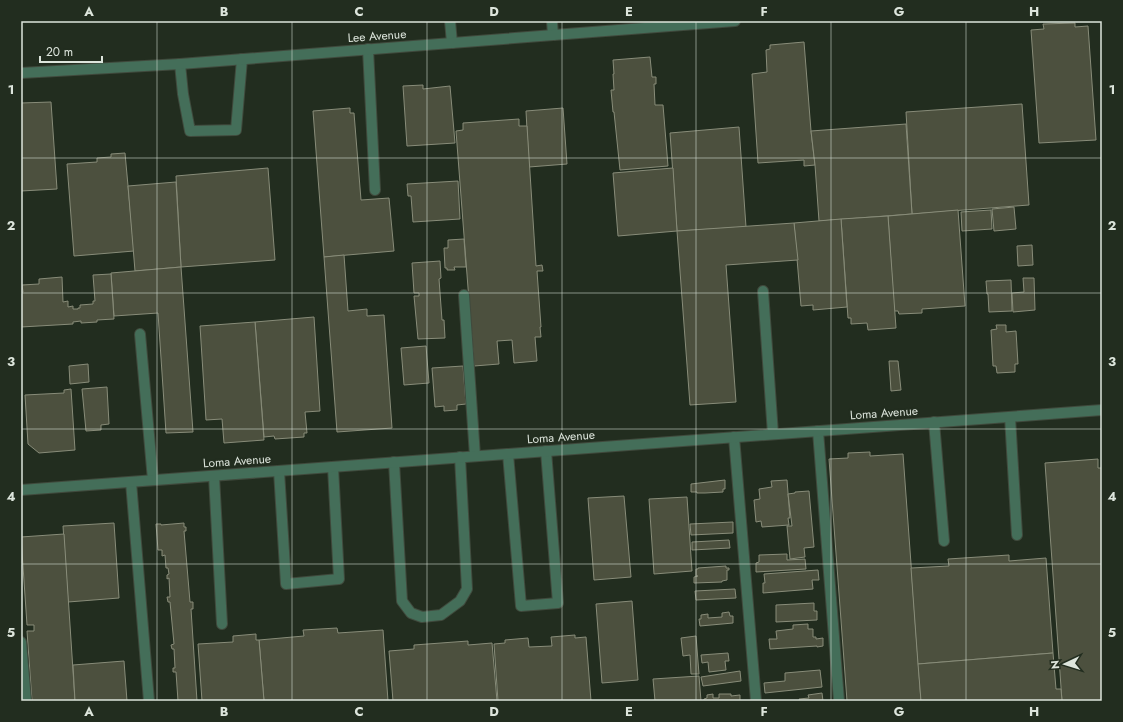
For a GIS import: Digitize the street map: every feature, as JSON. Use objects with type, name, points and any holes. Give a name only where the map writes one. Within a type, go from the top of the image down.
[{"type":"street","points":[[450,21],[452,43]]},
{"type":"street","points":[[552,21],[553,35]]},
{"type":"street","name":"Lee Avenue","points":[[21,73],[180,64],[452,43],[553,35],[655,24],[735,21]]},
{"type":"street","points":[[368,49],[376,190]]},
{"type":"street","points":[[180,64],[183,94],[190,131],[236,130],[242,59]]},
{"type":"street","points":[[763,291],[773,434]]},
{"type":"street","points":[[464,296],[475,456]]},
{"type":"street","points":[[140,334],[153,480]]},
{"type":"street","name":"Loma Avenue","points":[[21,490],[1102,410]]},
{"type":"street","points":[[1010,417],[1017,535]]},
{"type":"street","points":[[934,422],[944,541]]},
{"type":"street","points":[[818,431],[839,701]]},
{"type":"street","points":[[734,437],[756,701]]},
{"type":"street","points":[[508,454],[521,606],[558,603],[546,451]]},
{"type":"street","points":[[394,462],[402,601],[411,613],[422,617],[441,615],[460,601],[467,589],[460,457]]},
{"type":"street","points":[[279,471],[286,584],[339,579],[334,467]]},
{"type":"street","points":[[214,476],[222,624]]},
{"type":"street","points":[[131,482],[149,701]]},
{"type":"street","points":[[21,642],[26,701]]},
{"type":"building","points":[[1075,23],[1075,27],[1088,26],[1096,140],[1039,143],[1031,30],[1044,29],[1043,24]]},
{"type":"building","points":[[804,42],[815,165],[804,166],[804,160],[758,163],[752,74],[767,72],[766,50],[770,49],[770,45]]},
{"type":"building","points":[[650,57],[652,77],[656,77],[656,84],[654,84],[655,105],[663,105],[668,166],[620,170],[611,90],[614,90],[613,60]]},
{"type":"building","points":[[423,85],[423,89],[450,86],[455,143],[407,146],[403,86]]},
{"type":"building","points":[[51,102],[57,189],[21,191],[21,103]]},
{"type":"building","points":[[1022,104],[1029,205],[912,214],[906,112]]},
{"type":"building","points":[[350,108],[350,113],[354,113],[361,200],[389,198],[394,251],[324,257],[313,111]]},
{"type":"building","points":[[563,108],[567,164],[529,167],[526,111]]},
{"type":"building","points":[[519,119],[519,126],[527,126],[536,266],[542,265],[543,271],[537,271],[541,337],[535,337],[537,361],[514,363],[512,340],[497,341],[499,364],[474,366],[456,131],[463,130],[463,123]]},
{"type":"building","points":[[906,124],[912,214],[819,221],[811,131]]},
{"type":"building","points":[[739,127],[746,227],[677,231],[670,133]]},
{"type":"building","points":[[125,153],[134,251],[74,256],[67,164],[97,162],[97,158],[111,157],[111,154]]},
{"type":"building","points":[[268,168],[275,260],[181,267],[176,176]]},
{"type":"building","points":[[673,168],[677,231],[618,236],[613,173]]},
{"type":"building","points":[[458,181],[460,219],[413,222],[411,196],[408,196],[407,184]]},
{"type":"building","points":[[176,182],[181,267],[135,271],[128,186]]},
{"type":"building","points":[[1014,207],[1016,229],[994,231],[992,209]]},
{"type":"building","points":[[958,210],[965,306],[922,309],[922,313],[899,314],[898,311],[894,311],[888,216]]},
{"type":"building","points":[[991,210],[992,229],[962,231],[961,212]]},
{"type":"building","points":[[888,216],[896,328],[868,330],[867,323],[851,324],[851,318],[848,318],[841,219]]},
{"type":"building","points":[[841,219],[847,307],[813,310],[813,305],[801,306],[794,223]]},
{"type":"building","points":[[794,223],[798,260],[726,265],[736,402],[690,405],[677,231]]},
{"type":"building","points":[[464,239],[466,267],[454,267],[455,270],[447,270],[447,268],[445,268],[444,248],[448,248],[448,240]]},
{"type":"building","points":[[1032,245],[1033,265],[1018,266],[1017,246]]},
{"type":"building","points":[[344,255],[348,311],[367,309],[367,316],[384,315],[392,428],[337,432],[324,257]]},
{"type":"building","points":[[440,261],[441,278],[439,279],[445,338],[418,339],[414,296],[419,296],[419,293],[414,293],[412,263]]},
{"type":"building","points":[[181,267],[193,432],[166,433],[158,313],[114,316],[111,273]]},
{"type":"building","points":[[111,274],[114,319],[97,320],[97,322],[81,323],[81,321],[73,322],[73,324],[21,327],[22,285],[39,284],[39,279],[62,277],[63,302],[68,301],[68,307],[73,306],[73,309],[78,309],[80,308],[80,305],[93,304],[93,301],[95,301],[93,275]]},
{"type":"building","points":[[1023,278],[1034,278],[1035,310],[1013,312],[1012,293],[1024,292]]},
{"type":"building","points":[[1011,280],[1012,311],[989,312],[986,281]]},
{"type":"building","points":[[314,317],[320,411],[305,412],[307,433],[304,433],[304,437],[275,439],[274,436],[264,437],[255,322]]},
{"type":"building","points":[[255,322],[264,440],[224,443],[222,419],[206,420],[200,326]]},
{"type":"building","points":[[996,325],[1006,325],[1006,332],[1016,331],[1018,364],[1015,364],[1015,372],[997,373],[996,366],[993,366],[991,330],[997,329]]},
{"type":"building","points":[[426,346],[429,383],[404,385],[401,348]]},
{"type":"building","points":[[889,361],[898,361],[901,390],[891,391]]},
{"type":"building","points":[[88,364],[89,382],[70,384],[69,366]]},
{"type":"building","points":[[463,366],[466,404],[457,405],[457,410],[444,411],[444,406],[435,407],[432,368]]},
{"type":"building","points":[[107,387],[109,424],[101,425],[101,430],[86,431],[82,389]]},
{"type":"building","points":[[71,389],[75,450],[39,453],[28,444],[25,395],[64,393],[64,390]]},
{"type":"building","points":[[870,452],[870,456],[903,454],[921,701],[847,701],[829,459],[848,458],[848,453]]},
{"type":"building","points":[[1098,459],[1098,468],[1102,468],[1102,701],[1062,701],[1045,463]]},
{"type":"building","points":[[725,480],[725,489],[723,489],[723,492],[691,492],[691,484]]},
{"type":"building","points":[[787,480],[790,518],[788,518],[789,525],[762,527],[761,521],[756,522],[754,500],[760,499],[759,489],[772,487],[771,481]]},
{"type":"building","points":[[809,491],[814,547],[804,548],[805,557],[790,559],[787,526],[792,526],[788,494]]},
{"type":"building","points":[[624,496],[631,577],[594,580],[588,498]]},
{"type":"building","points":[[687,497],[692,571],[654,574],[649,499]]},
{"type":"building","points":[[733,522],[733,533],[691,535],[690,524]]},
{"type":"building","points":[[114,523],[119,598],[68,602],[63,526]]},
{"type":"building","points":[[184,523],[184,527],[186,527],[186,531],[184,531],[190,602],[193,602],[193,609],[191,609],[197,701],[178,701],[176,672],[173,672],[173,668],[175,668],[174,649],[172,649],[171,645],[174,644],[170,602],[168,602],[167,597],[170,597],[169,578],[167,579],[167,575],[169,574],[168,568],[166,568],[165,555],[162,556],[162,550],[158,550],[156,524]]},
{"type":"building","points":[[64,534],[75,701],[32,701],[27,631],[34,631],[34,625],[27,625],[21,537]]},
{"type":"building","points":[[729,540],[730,548],[692,550],[692,542]]},
{"type":"building","points":[[787,554],[787,560],[805,559],[806,569],[756,572],[756,563],[759,562],[759,555]]},
{"type":"building","points":[[1009,555],[1009,561],[1046,558],[1053,653],[918,664],[911,568],[949,566],[948,559]]},
{"type":"building","points":[[726,566],[726,568],[729,568],[729,570],[727,570],[727,580],[722,582],[694,583],[694,577],[698,576],[696,576],[696,569]]},
{"type":"building","points":[[818,570],[819,580],[812,580],[813,589],[763,593],[763,583],[765,583],[764,574]]},
{"type":"building","points":[[735,589],[736,598],[696,600],[695,591]]},
{"type":"building","points":[[632,601],[638,680],[602,683],[596,604]]},
{"type":"building","points":[[814,603],[814,611],[817,611],[817,620],[776,622],[776,605]]},
{"type":"building","points":[[729,612],[730,616],[733,616],[733,623],[700,626],[699,619],[701,619],[701,615],[708,614],[708,618],[722,617],[722,613]]},
{"type":"building","points":[[808,624],[808,629],[813,629],[813,637],[816,637],[816,639],[823,638],[823,646],[770,649],[769,639],[777,639],[776,631],[793,629],[793,625]]},
{"type":"building","points":[[337,628],[338,633],[383,630],[388,701],[264,701],[259,640],[304,636],[303,630]]},
{"type":"building","points":[[256,634],[256,640],[259,640],[264,701],[202,701],[198,644],[233,642],[233,636]]},
{"type":"building","points":[[575,635],[575,638],[586,637],[591,701],[498,701],[494,644],[505,643],[505,640],[528,638],[529,647],[552,646],[551,637]]},
{"type":"building","points":[[696,636],[699,674],[691,674],[690,655],[683,656],[681,638]]},
{"type":"building","points":[[468,641],[468,645],[492,643],[497,701],[393,701],[389,651],[414,649],[414,645]]},
{"type":"building","points":[[728,653],[729,661],[725,661],[726,670],[709,672],[708,662],[702,663],[701,655]]},
{"type":"building","points":[[1053,653],[1056,689],[1061,689],[1062,701],[921,701],[918,664]]},
{"type":"building","points":[[124,661],[127,701],[75,701],[73,665]]},
{"type":"building","points":[[820,670],[822,687],[765,693],[764,683],[785,681],[785,673]]},
{"type":"building","points":[[740,671],[741,681],[703,686],[701,677]]},
{"type":"building","points":[[699,676],[701,701],[655,701],[653,679]]},
{"type":"building","points":[[822,693],[823,701],[800,701],[799,699],[809,698],[808,695]]},
{"type":"building","points":[[713,694],[713,698],[719,698],[719,694],[731,694],[731,696],[740,695],[740,701],[704,701],[704,699],[707,698],[707,695]]}]
